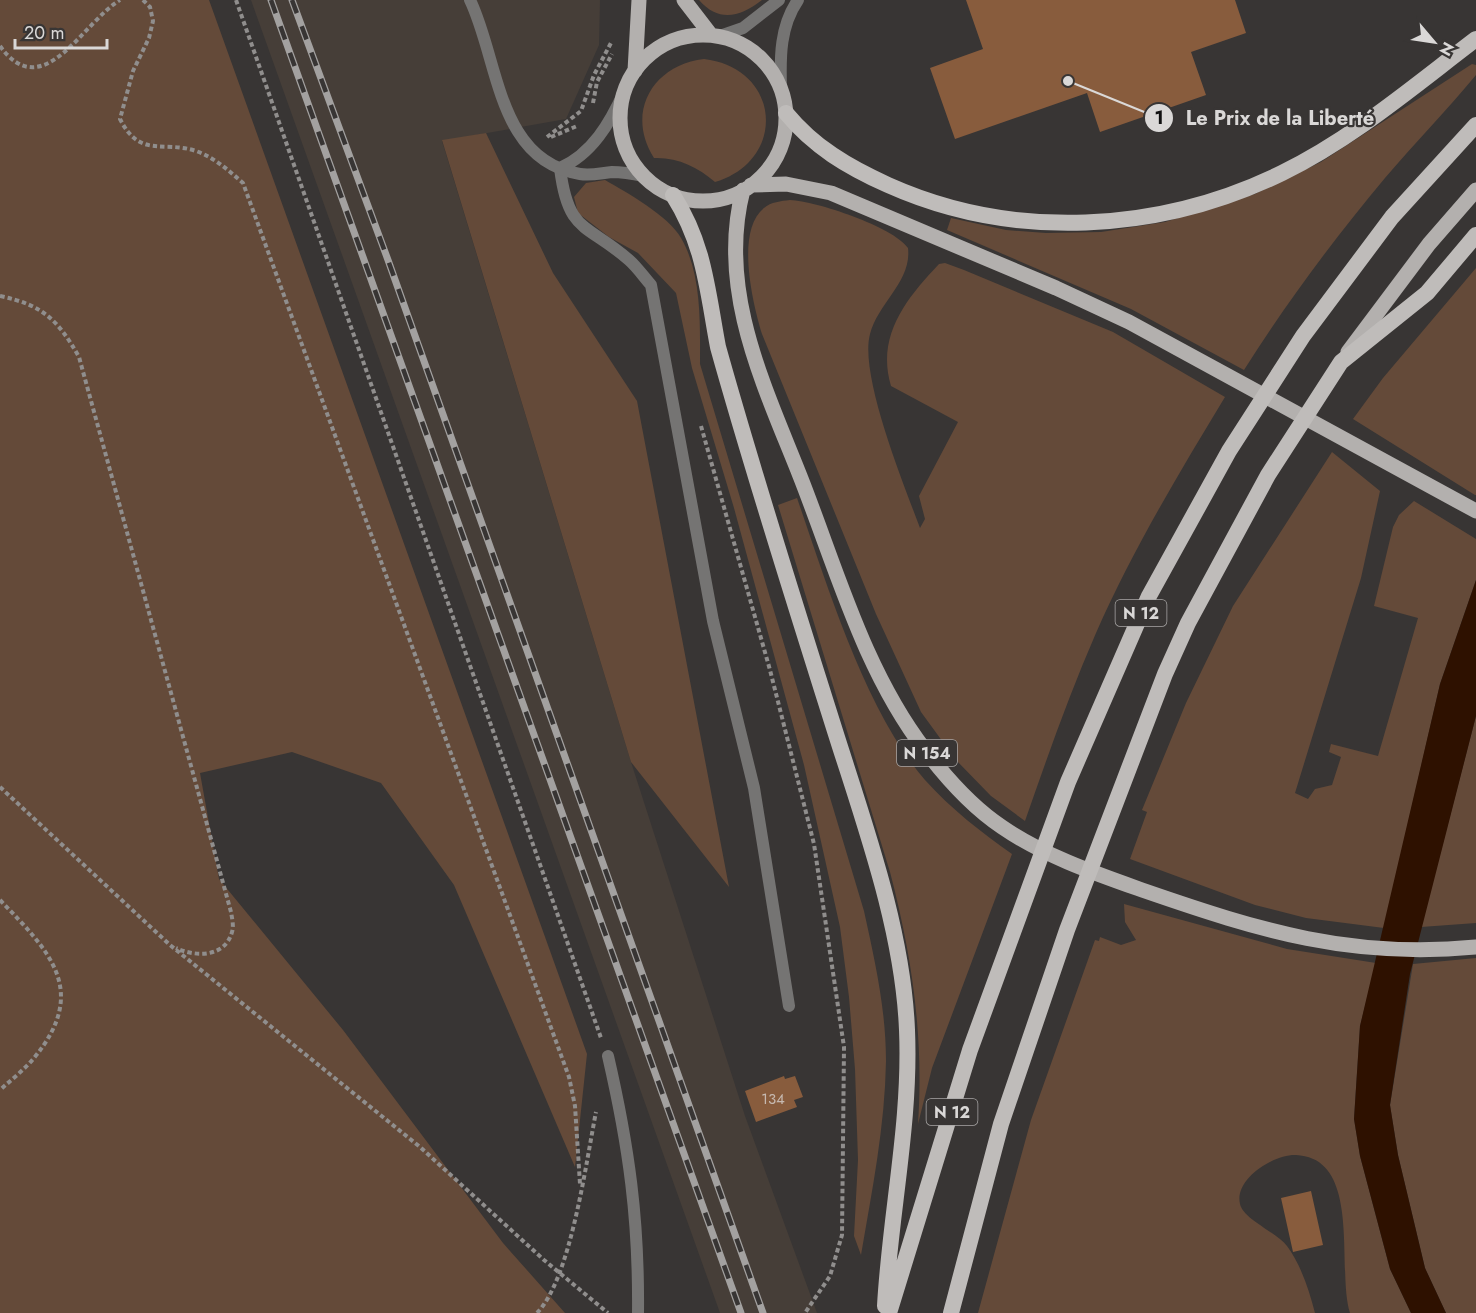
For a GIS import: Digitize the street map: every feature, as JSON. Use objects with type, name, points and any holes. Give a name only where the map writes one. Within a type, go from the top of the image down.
[{"type":"highway","points":[[786,113],[807,137],[841,161],[911,195],[946,207],[1031,223],[1078,224],[1128,219],[1189,207],[1248,188],[1284,172],[1365,121],[1476,39]]},
{"type":"highway","name":"N 12","points":[[887,1313],[970,1050],[1020,912],[1068,782],[1149,596],[1229,451],[1303,336],[1392,217],[1476,125]]},
{"type":"highway","points":[[673,195],[694,233],[702,258],[718,347],[878,872],[901,976],[907,1029],[907,1103],[888,1249],[887,1313]]},
{"type":"highway","points":[[1341,362],[1427,293],[1476,235]]},
{"type":"highway","name":"N 12","points":[[951,1313],[1001,1124],[1067,930],[1188,623],[1268,474],[1341,362]]},
{"type":"main road","points":[[635,71],[639,0]]},
{"type":"main road","points":[[684,0],[716,36]]},
{"type":"main road","points":[[747,188],[766,171],[778,154],[784,134],[786,113],[781,87],[768,66],[757,54],[736,41],[716,36],[689,36],[668,42],[650,54],[635,71],[624,92],[620,114],[622,137],[630,158],[644,176],[673,195],[693,200],[714,200],[747,188],[786,184],[831,193],[1056,288],[1129,322],[1476,511]]},
{"type":"main road","name":"N 154","points":[[747,188],[736,221],[736,268],[745,326],[754,360],[878,671],[924,749],[960,791],[999,825],[1066,860],[1122,882],[1260,929],[1315,942],[1372,950],[1476,947]]},
{"type":"main road","name":"N 12","points":[[1341,362],[1429,244],[1476,190]]},
{"type":"street","points":[[470,0],[501,96],[519,135],[530,149],[560,168],[578,174],[618,172],[644,176]]},
{"type":"street","points":[[716,36],[743,28],[779,0]]},
{"type":"street","points":[[781,87],[781,45],[786,25],[798,0]]},
{"type":"street","points":[[560,168],[571,163],[590,147],[608,122],[624,92]]},
{"type":"street","points":[[560,168],[567,207],[574,220],[630,260],[651,285],[713,621],[754,788],[789,1006]]},
{"type":"street","points":[[608,1056],[624,1126],[637,1220],[638,1313]]},
{"type":"path","points":[[0,46],[11,60],[25,67],[40,68],[54,62],[102,14],[120,0]]},
{"type":"path","points":[[143,0],[150,7],[153,21],[149,38],[134,71],[120,119],[128,135],[147,145],[201,154],[216,160],[243,183],[568,1077],[575,1106],[580,1189]]},
{"type":"path","points":[[236,0],[608,1056]]},
{"type":"path","points":[[583,121],[569,131],[547,138],[556,128],[573,120],[582,111],[594,75],[615,35]]},
{"type":"path","points":[[591,109],[597,82],[619,41]]},
{"type":"path","points":[[0,296],[44,310],[65,333],[79,357],[231,912],[232,931],[222,948],[206,955],[189,954],[170,945]]},
{"type":"path","points":[[700,422],[770,670],[814,844],[844,1047],[842,1234],[837,1259],[830,1276],[804,1313]]},
{"type":"path","points":[[0,787],[170,945],[420,1147],[608,1313]]},
{"type":"path","points":[[0,900],[33,934],[50,957],[61,979],[63,999],[53,1025],[34,1058],[0,1090]]},
{"type":"path","points":[[537,1313],[554,1288],[571,1238],[599,1101]]},
{"type":"shaded area","points":[[0,0],[209,0],[587,1054],[575,1167],[454,885],[381,783],[292,752],[200,773],[219,879],[343,1030],[503,1243],[565,1313],[0,1313]]},
{"type":"shaded area","points":[[251,0],[600,0],[599,45],[566,119],[442,141],[631,762],[745,1116],[817,1313],[720,1313]]},
{"type":"shaded area","points":[[699,0],[762,0],[738,14],[722,15],[714,12]]},
{"type":"shaded area","points":[[704,59],[730,66],[748,79],[761,96],[766,116],[764,136],[755,155],[739,171],[715,182],[687,164],[671,159],[654,158],[646,141],[642,124],[649,94],[658,81],[686,63]]},
{"type":"shaded area","points":[[1472,64],[1476,65],[1476,75],[1385,178],[1348,224],[1294,295],[1244,370],[1131,309],[947,230],[951,218],[1006,230],[1046,233],[1101,232],[1165,222],[1255,194],[1321,162]]},
{"type":"shaded area","points":[[486,133],[553,273],[637,401],[729,887],[631,762],[442,140]]},
{"type":"shaded area","points":[[605,180],[667,221],[681,238],[688,252],[693,267],[698,300],[700,364],[864,911],[882,1004],[886,1061],[881,1134],[861,1255],[854,1236],[858,1160],[855,1069],[849,997],[840,927],[804,765],[734,508],[692,368],[676,293],[638,253],[609,237],[578,213],[574,197],[586,183]]},
{"type":"shaded area","points":[[790,200],[802,201],[854,216],[887,232],[908,248],[905,271],[874,323],[868,352],[871,376],[885,430],[920,528],[925,519],[919,496],[958,422],[891,386],[887,368],[888,351],[891,335],[905,305],[939,264],[945,263],[964,270],[1113,332],[1225,397],[1190,454],[1110,602],[1067,703],[1025,821],[991,796],[956,760],[921,712],[876,614],[762,334],[751,287],[748,250],[750,233],[755,219],[764,208],[773,203]]},
{"type":"shaded area","points":[[1476,268],[1475,495],[1353,419],[1383,378]]},
{"type":"shaded area","points":[[1332,452],[1380,491],[1361,578],[1295,793],[1308,799],[1315,789],[1332,785],[1341,757],[1329,752],[1331,744],[1378,756],[1418,618],[1374,606],[1393,527],[1399,515],[1414,501],[1476,539],[1476,580],[1440,684],[1384,928],[1306,918],[1255,905],[1130,859],[1147,812],[1142,810],[1186,703],[1233,606]]},
{"type":"shaded area","points":[[797,498],[835,607],[866,683],[884,719],[904,752],[925,780],[945,801],[1012,854],[932,1068],[918,1124],[918,1028],[910,966],[898,903],[778,505]]},
{"type":"shaded area","points":[[1476,580],[1476,716],[1410,974],[1390,1105],[1398,1155],[1425,1268],[1446,1313],[1411,1313],[1390,1269],[1360,1156],[1354,1119],[1360,1026],[1440,684]]},
{"type":"shaded area","points":[[1476,716],[1476,923],[1421,927]]},
{"type":"shaded area","points":[[1124,904],[1287,949],[1376,963],[1360,1026],[1354,1119],[1360,1156],[1390,1269],[1411,1313],[1350,1313],[1346,1294],[1343,1219],[1339,1195],[1331,1175],[1317,1161],[1296,1155],[1267,1163],[1258,1169],[1243,1185],[1240,1204],[1247,1215],[1287,1246],[1304,1278],[1315,1313],[978,1313],[1031,1120],[1095,940],[1099,941],[1100,937],[1121,945],[1136,940],[1125,922]]},
{"type":"shaded area","points":[[1476,958],[1476,1313],[1446,1313],[1425,1268],[1398,1155],[1390,1105],[1413,964]]},
{"type":"building","points":[[966,0],[1235,0],[1246,33],[1191,52],[1206,95],[1100,132],[1087,93],[955,139],[930,68],[983,49]]},
{"type":"building","points":[[784,1076],[785,1079],[795,1076],[803,1097],[794,1100],[797,1107],[756,1122],[745,1091]]},
{"type":"building","points":[[1311,1191],[1323,1245],[1293,1252],[1281,1198]]},
{"type":"railway","points":[[271,0],[741,1313]]},
{"type":"railway","points":[[292,0],[388,260],[763,1313]]},
{"type":"place","name":"Le Prix de la Liberté","points":[[1068,81]]}]
